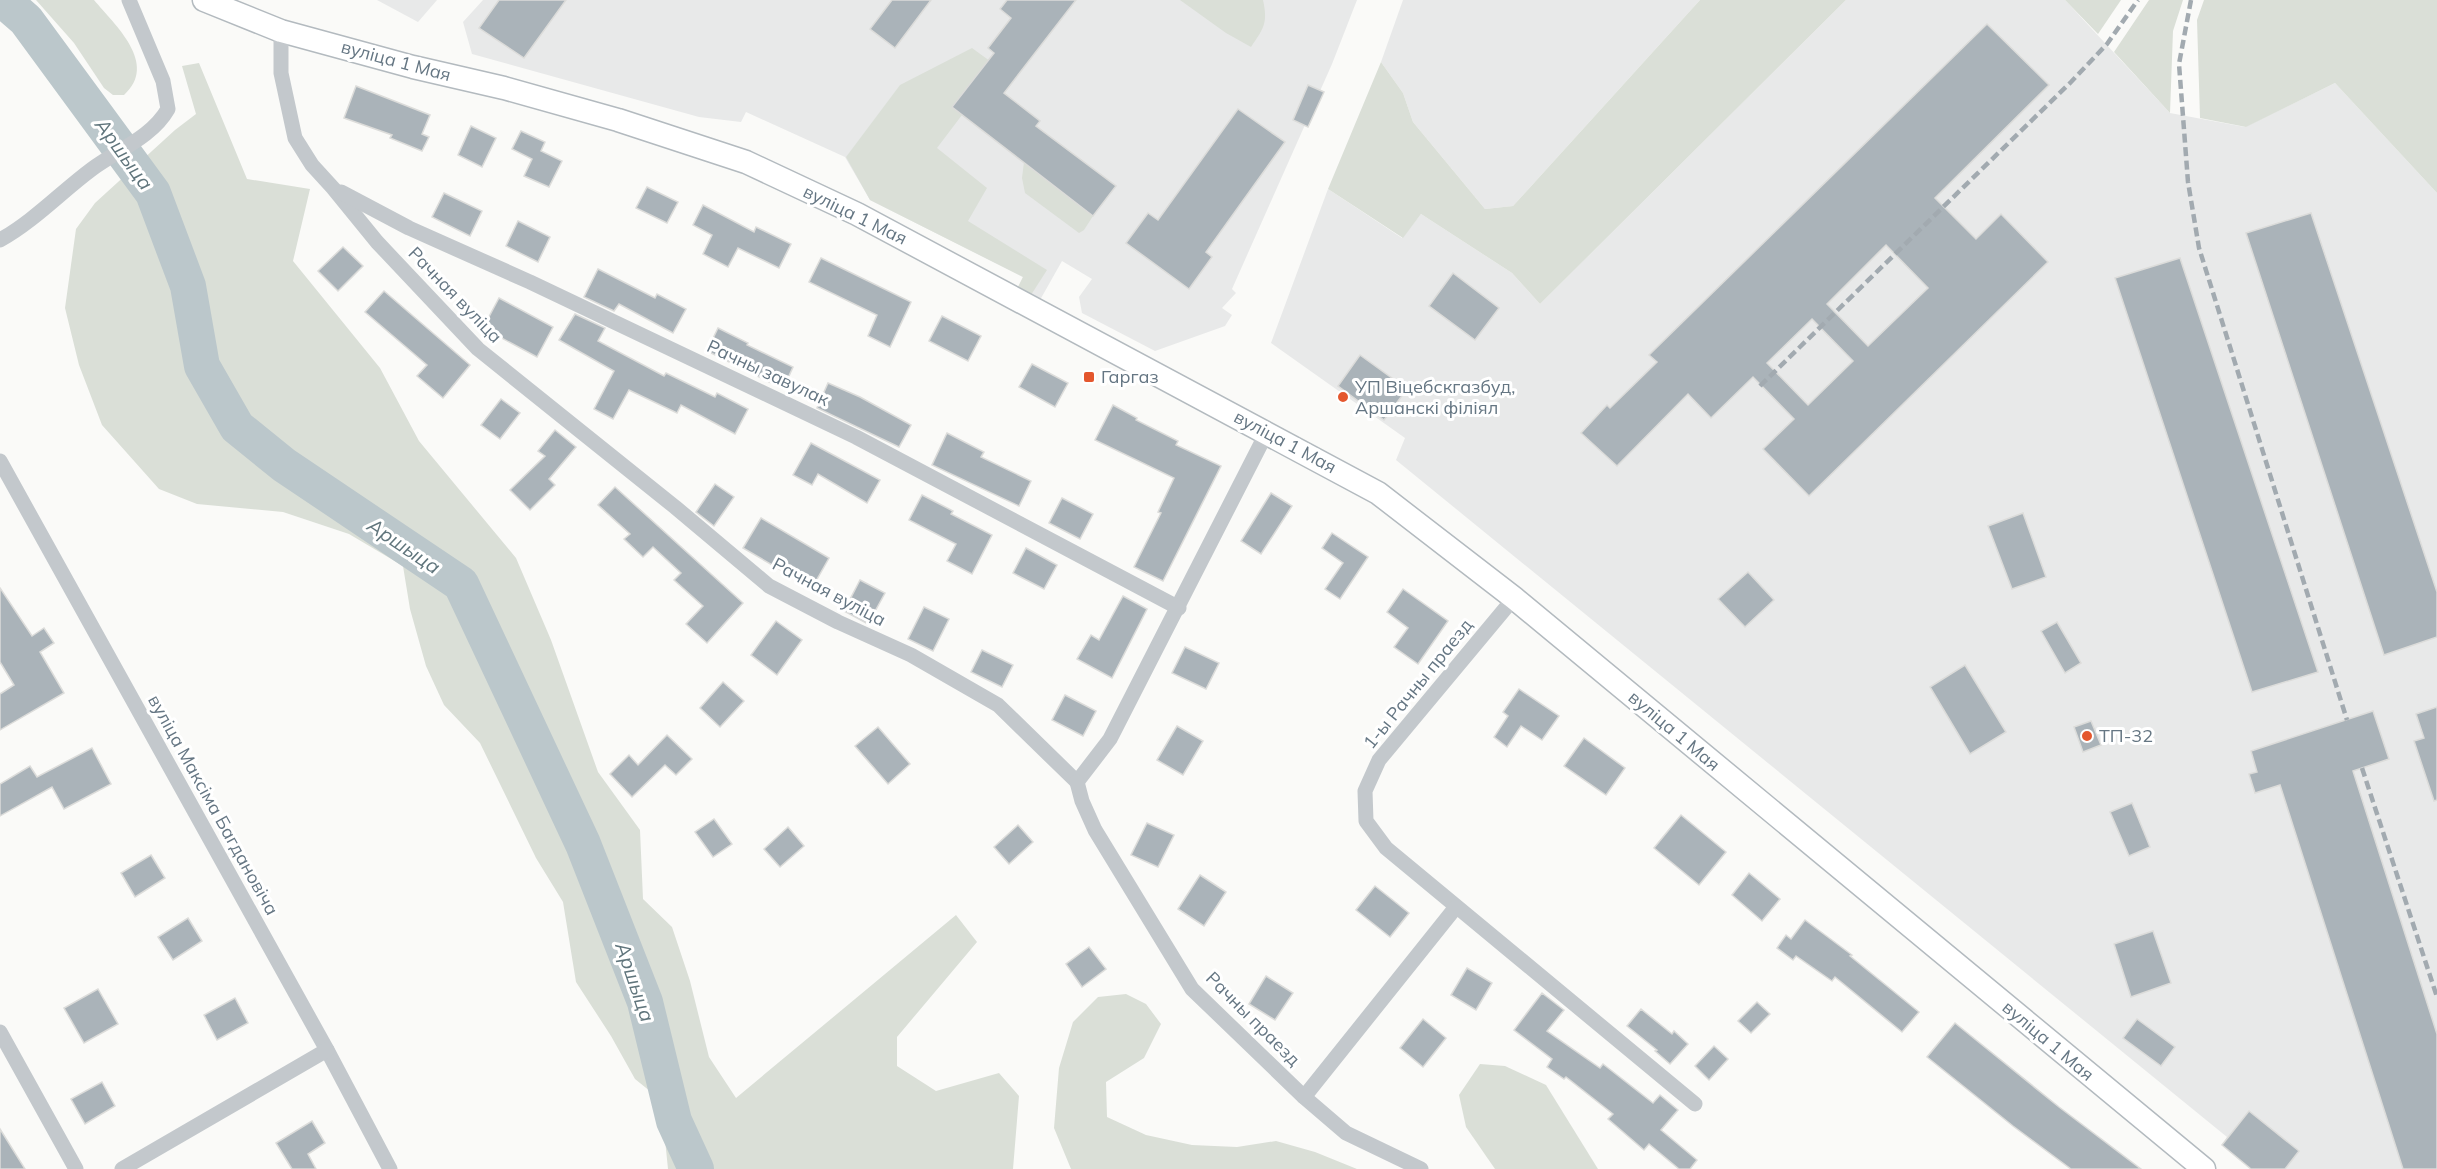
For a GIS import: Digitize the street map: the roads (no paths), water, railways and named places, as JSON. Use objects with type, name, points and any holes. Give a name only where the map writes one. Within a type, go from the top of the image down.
[{"type":"street","points":[[0,240],[18,230],[93,168],[160,123],[168,109],[163,81],[129,0]]},
{"type":"street","name":"вуліца 1 Мая","points":[[204,0],[281,31],[413,68],[504,88],[618,120],[746,162],[857,213],[1378,492],[1514,598],[2204,1169]]},
{"type":"street","name":"Рачная вуліца","points":[[281,31],[281,73],[295,138],[312,165],[377,242],[478,349],[684,514],[769,586],[838,622],[910,655],[998,705],[1077,782]]},
{"type":"street","name":"Рачны завулак","points":[[333,188],[409,228],[530,282],[856,437],[1179,608]]},
{"type":"street","points":[[1077,782],[1110,740],[1267,432]]},
{"type":"street","name":"вуліца Максіма Багдановіча","points":[[0,461],[327,1050],[390,1169]]},
{"type":"street","name":"1-ы Рачны праезд","points":[[1514,598],[1378,760],[1365,790],[1366,821],[1386,848],[1695,1104]]},
{"type":"street","name":"Рачны праезд","points":[[1077,782],[1082,801],[1095,830],[1192,989],[1304,1097],[1346,1133],[1421,1169]]},
{"type":"street","points":[[1304,1097],[1456,907]]},
{"type":"street","points":[[0,1032],[76,1169]]},
{"type":"street","points":[[122,1169],[327,1050]]},
{"type":"waterway","name":"Аршыца","points":[[3,0],[26,20],[153,193],[188,286],[202,366],[237,427],[284,465],[461,584],[583,844],[645,1002],[674,1121],[696,1169]]},
{"type":"railway","points":[[1760,386],[2071,82],[2107,44],[2138,0]]},
{"type":"railway","points":[[2191,0],[2179,64],[2188,182],[2199,248],[2347,720]]},
{"type":"railway","points":[[2362,768],[2437,997]]},
{"type":"place","name":"Гаргаз","points":[[1089,377]]},
{"type":"place","name":"УП Віцебскгазбуд, Аршанскі філіял","points":[[1343,397]]},
{"type":"place","name":"ТП-32","points":[[2087,736]]}]
